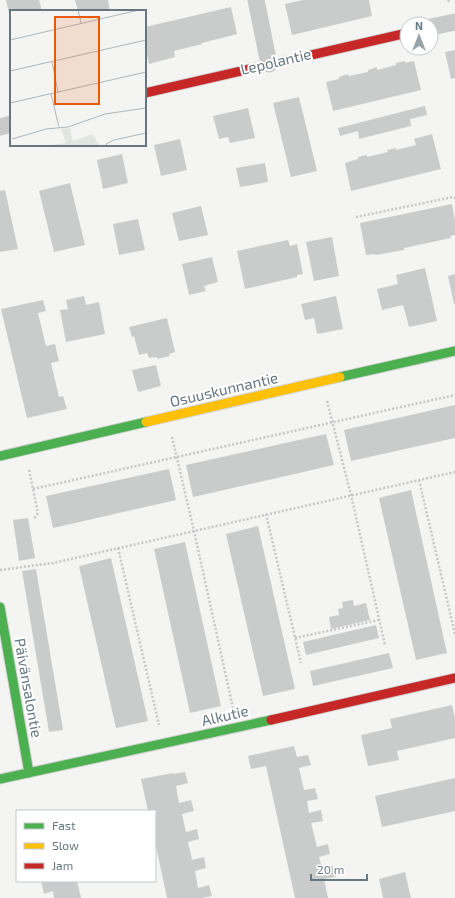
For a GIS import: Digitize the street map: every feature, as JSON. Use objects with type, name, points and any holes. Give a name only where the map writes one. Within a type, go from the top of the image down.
[{"type":"street","points":[[256,0],[269,64]]},
{"type":"street","points":[[439,25],[455,22]]},
{"type":"street","name":"Lepolantie","points":[[146,93],[399,35]]},
{"type":"street","points":[[0,127],[10,124]]},
{"type":"street","name":"Osuuskunnantie","points":[[0,456],[455,351]]},
{"type":"street","name":"Päivänsalontie","points":[[0,607],[29,773]]},
{"type":"street","name":"Alkutie","points":[[0,779],[164,744],[455,678]]},
{"type":"path","points":[[356,217],[453,197],[455,198]]},
{"type":"path","points":[[33,489],[455,395]]},
{"type":"path","points":[[326,397],[351,495],[385,645]]},
{"type":"path","points":[[171,433],[237,727]]},
{"type":"path","points":[[28,466],[38,513],[34,519]]},
{"type":"path","points":[[0,570],[53,563],[455,472]]},
{"type":"path","points":[[419,480],[455,634]]},
{"type":"path","points":[[266,514],[301,663]]},
{"type":"path","points":[[118,548],[164,744]]},
{"type":"path","points":[[295,638],[379,620]]},
{"type":"building","points":[[6,0],[39,0],[42,10],[10,10],[10,18]]},
{"type":"building","points":[[75,0],[108,0],[110,10],[78,10]]},
{"type":"building","points":[[303,0],[369,0],[372,16],[292,35],[285,4]]},
{"type":"building","points":[[231,7],[237,34],[174,51],[175,57],[149,64],[146,50],[146,27]]},
{"type":"building","points":[[455,50],[455,78],[451,79],[445,52]]},
{"type":"building","points":[[405,61],[405,63],[414,61],[421,90],[333,111],[326,82],[339,79],[339,77],[348,74],[349,76],[368,72],[368,70],[377,67],[377,70]]},
{"type":"building","points":[[299,97],[317,171],[291,177],[273,103]]},
{"type":"building","points":[[425,106],[427,115],[410,119],[411,126],[359,139],[358,131],[340,136],[338,128]]},
{"type":"building","points":[[248,108],[255,138],[230,143],[228,137],[219,139],[213,116]]},
{"type":"building","points":[[432,134],[441,169],[351,191],[345,163],[358,159],[358,157],[367,155],[367,157],[388,152],[387,150],[396,148],[396,150],[416,145],[414,139]]},
{"type":"building","points":[[180,139],[187,170],[161,176],[154,145]]},
{"type":"building","points":[[122,154],[128,183],[103,189],[97,160]]},
{"type":"building","points":[[265,163],[268,182],[240,187],[236,168]]},
{"type":"building","points":[[70,183],[85,245],[54,252],[39,191]]},
{"type":"building","points":[[5,190],[18,249],[0,252],[0,191]]},
{"type":"building","points":[[452,204],[455,221],[455,235],[450,236],[451,238],[404,248],[404,250],[376,255],[366,255],[360,223]]},
{"type":"building","points":[[201,206],[208,235],[179,241],[172,213]]},
{"type":"building","points":[[138,219],[145,250],[119,255],[113,224]]},
{"type":"building","points":[[332,237],[339,276],[314,281],[306,242]]},
{"type":"building","points":[[288,240],[290,246],[297,244],[303,274],[297,275],[297,277],[245,289],[237,251]]},
{"type":"building","points":[[212,257],[218,282],[204,286],[206,291],[189,295],[182,264]]},
{"type":"building","points":[[425,268],[437,321],[409,327],[403,305],[382,310],[377,289],[398,284],[396,275]]},
{"type":"building","points":[[455,274],[455,304],[454,304],[448,276]]},
{"type":"building","points":[[84,296],[86,305],[99,302],[105,334],[66,342],[60,310],[68,309],[66,300]]},
{"type":"building","points":[[336,296],[343,329],[317,334],[314,318],[305,320],[301,304]]},
{"type":"building","points":[[43,300],[46,311],[38,313],[46,346],[55,344],[59,361],[51,363],[59,397],[63,396],[67,409],[27,418],[1,309]]},
{"type":"building","points":[[167,318],[175,352],[169,354],[170,356],[157,359],[157,357],[149,358],[147,353],[139,355],[134,336],[132,337],[129,327]]},
{"type":"building","points":[[156,365],[161,386],[138,392],[132,370]]},
{"type":"building","points":[[455,405],[455,438],[351,461],[344,430]]},
{"type":"building","points":[[326,434],[334,465],[193,497],[186,465]]},
{"type":"building","points":[[169,469],[176,500],[53,528],[46,496]]},
{"type":"building","points":[[411,490],[447,653],[416,660],[379,498]]},
{"type":"building","points":[[28,518],[35,558],[19,561],[13,520]]},
{"type":"building","points":[[258,526],[295,689],[263,696],[226,534]]},
{"type":"building","points":[[185,542],[221,706],[190,713],[154,549]]},
{"type":"building","points":[[111,558],[148,721],[116,728],[79,566]]},
{"type":"building","points":[[36,569],[63,730],[49,732],[22,571]]},
{"type":"building","points":[[353,600],[354,606],[366,603],[370,620],[331,629],[329,617],[339,615],[338,609],[343,608],[342,602]]},
{"type":"building","points":[[376,625],[379,638],[306,655],[303,642]]},
{"type":"building","points":[[389,653],[393,668],[313,686],[310,671]]},
{"type":"building","points":[[452,705],[455,718],[455,738],[397,751],[399,760],[368,766],[361,735],[392,728],[390,719]]},
{"type":"building","points":[[294,746],[297,757],[308,755],[311,765],[299,768],[304,790],[315,788],[318,799],[307,801],[309,813],[321,810],[323,821],[311,823],[317,847],[328,844],[330,854],[319,857],[322,868],[333,866],[336,877],[324,879],[328,898],[295,898],[266,766],[251,769],[248,756]]},
{"type":"building","points":[[185,772],[188,783],[176,786],[179,803],[191,800],[194,811],[182,814],[186,832],[197,829],[199,839],[188,842],[192,860],[204,857],[206,868],[195,871],[198,888],[209,885],[212,896],[202,898],[167,898],[156,847],[156,810],[148,810],[141,779]]},
{"type":"building","points":[[455,778],[455,811],[382,827],[375,796]]},
{"type":"building","points":[[405,872],[411,898],[383,898],[379,879]]},
{"type":"building","points":[[41,882],[77,882],[81,898],[54,898],[53,891],[44,894]]},
{"type":"traffic: fast","points":[[340,377],[455,351]]},
{"type":"traffic: fast","points":[[0,456],[146,422]]},
{"type":"traffic: fast","points":[[0,607],[29,773]]},
{"type":"traffic: fast","points":[[0,779],[271,720]]},
{"type":"traffic: slow","points":[[146,422],[340,377]]},
{"type":"traffic: jam","points":[[146,93],[399,35]]},
{"type":"traffic: jam","points":[[271,720],[455,678]]}]
